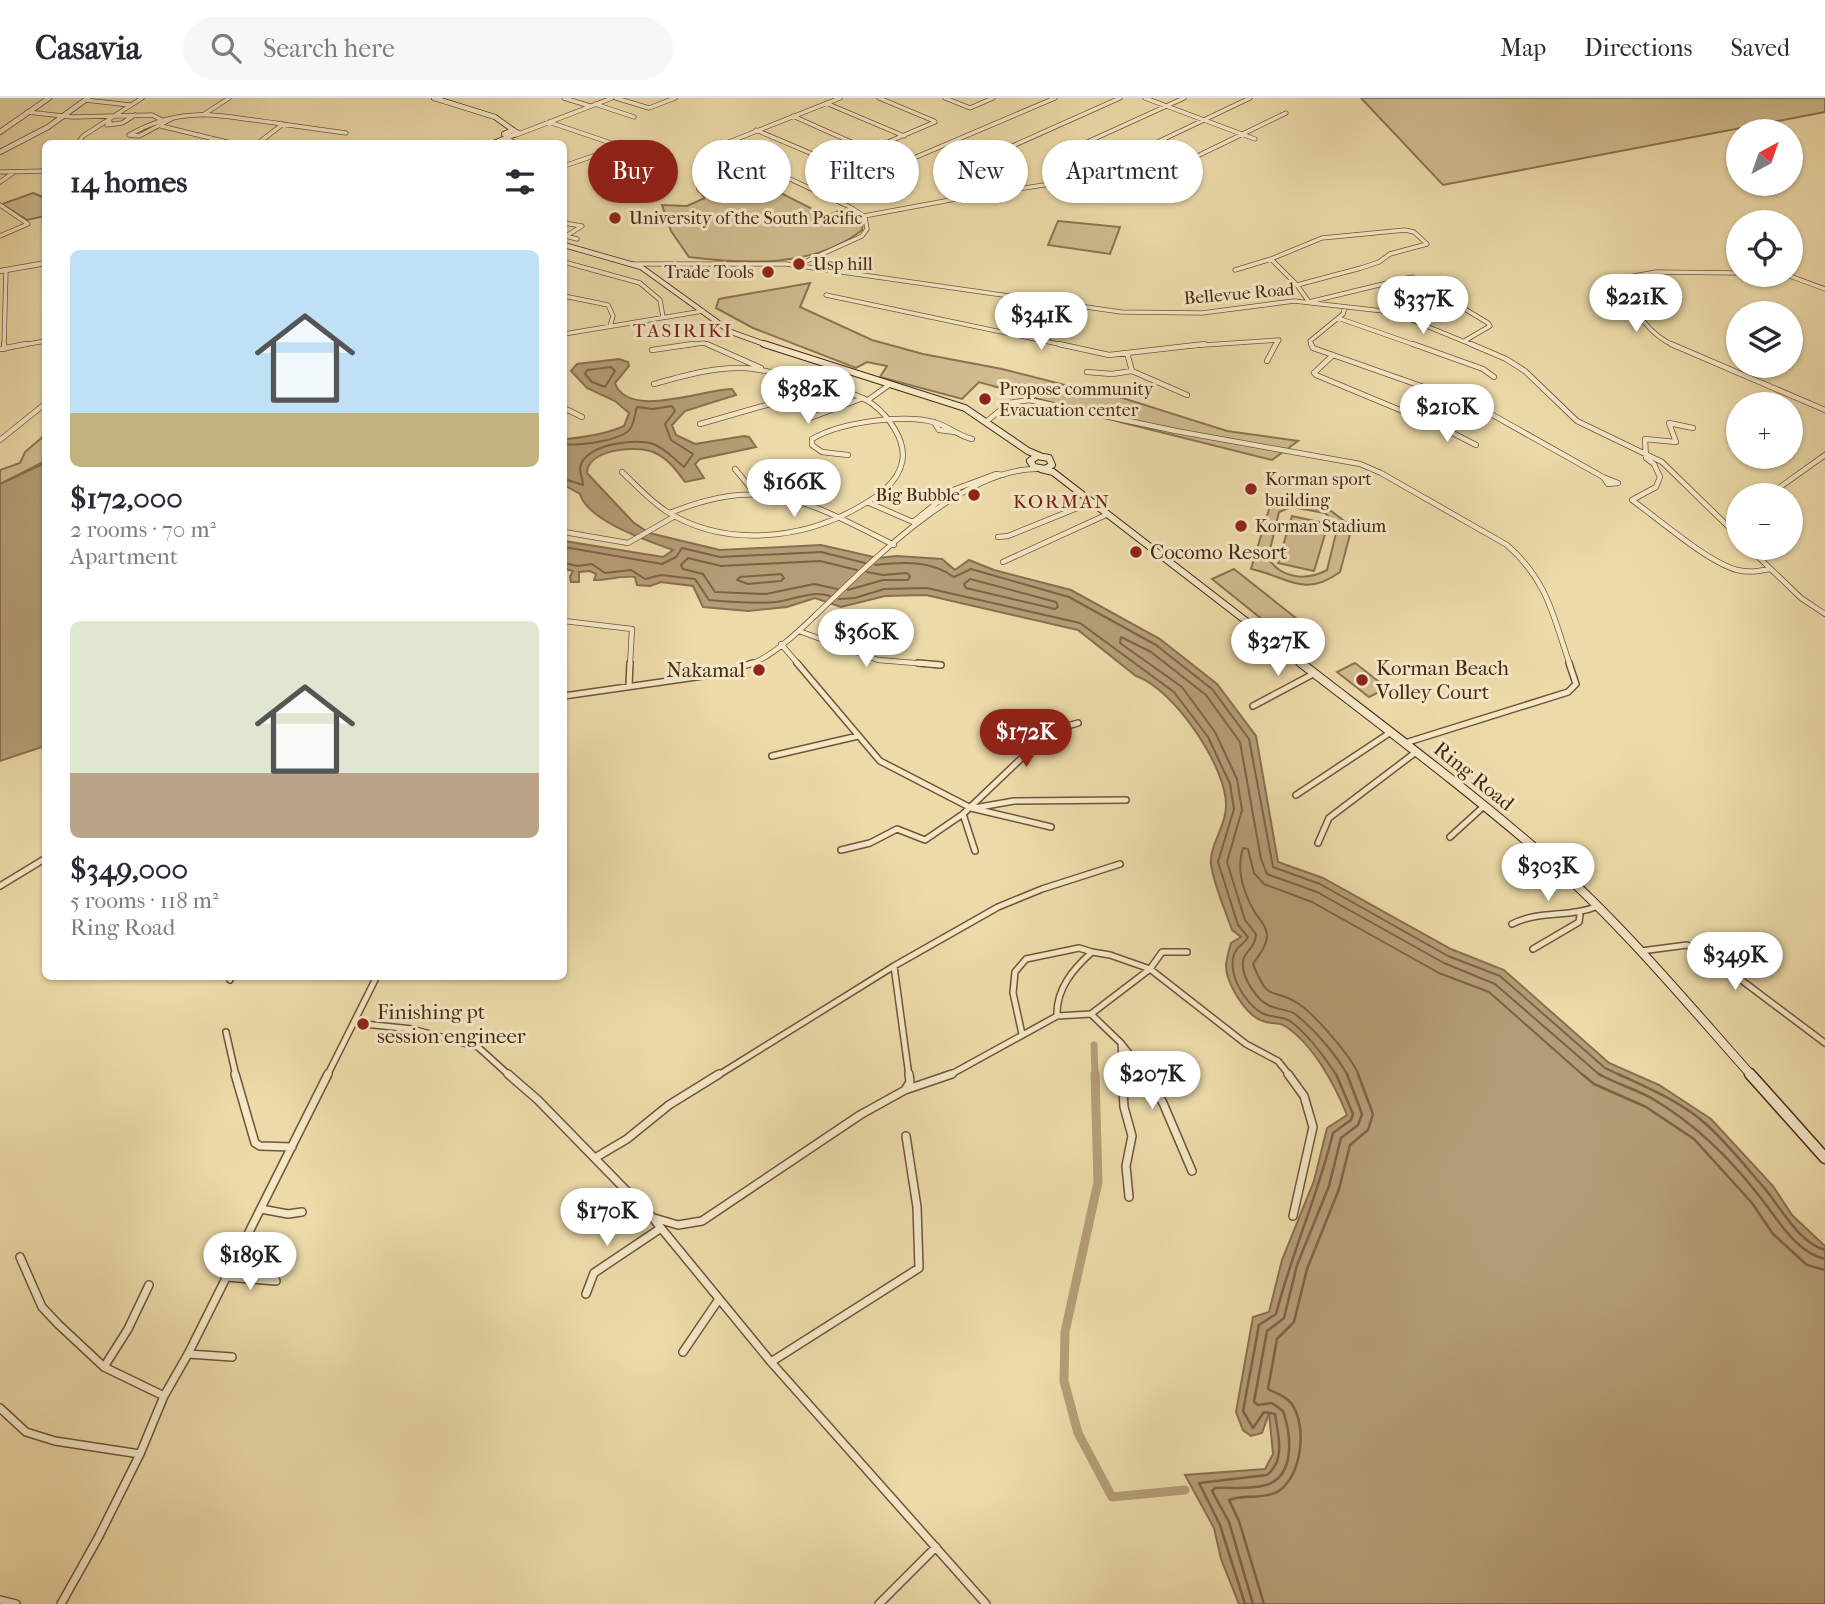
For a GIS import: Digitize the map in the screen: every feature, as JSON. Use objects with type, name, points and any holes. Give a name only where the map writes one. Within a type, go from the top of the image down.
[{"type":"main road","points":[[434,98],[495,117],[505,133]]},
{"type":"main road","points":[[505,133],[514,133]]},
{"type":"main road","points":[[495,140],[505,133],[514,133]]},
{"type":"main road","points":[[567,246],[650,272],[724,328],[744,338],[965,408],[1028,451],[1051,459],[1052,469]]},
{"type":"main road","points":[[1028,451],[1029,464]]},
{"type":"main road","points":[[1029,464],[1040,456]]},
{"type":"main road","name":"Ring Road","points":[[1029,464],[1039,469],[1052,469],[1405,743],[1552,863],[1641,951],[1825,1158]]},
{"type":"street","points":[[0,132],[48,98]]},
{"type":"street","points":[[82,140],[142,98]]},
{"type":"street","points":[[203,115],[229,98]]},
{"type":"street","points":[[564,98],[634,117]]},
{"type":"street","points":[[514,133],[614,98],[649,108],[675,98]]},
{"type":"street","points":[[631,102],[640,98]]},
{"type":"street","points":[[798,265],[865,234],[867,221],[864,216],[724,146],[726,142],[841,98]]},
{"type":"street","points":[[879,98],[935,121],[894,140]]},
{"type":"street","points":[[945,98],[970,108],[993,98]]},
{"type":"street","points":[[919,156],[1055,98]]},
{"type":"street","points":[[1026,140],[1120,98]]},
{"type":"street","points":[[1145,98],[1255,139]]},
{"type":"street","points":[[1092,140],[1184,98]]},
{"type":"street","points":[[1161,140],[1250,98]]},
{"type":"street","points":[[0,152],[38,134],[86,99],[132,105]]},
{"type":"street","points":[[826,103],[904,136]]},
{"type":"street","points":[[27,112],[63,116],[135,114],[152,115],[163,120]]},
{"type":"street","points":[[173,118],[139,136],[129,135],[150,123],[188,113],[346,133]]},
{"type":"street","points":[[1203,153],[1286,113]]},
{"type":"street","points":[[122,115],[107,125],[122,124],[135,114]]},
{"type":"street","points":[[793,116],[847,140]]},
{"type":"street","points":[[549,122],[604,140]]},
{"type":"street","points":[[262,140],[281,124]]},
{"type":"street","points":[[162,126],[219,140]]},
{"type":"street","points":[[756,130],[805,153]]},
{"type":"street","points":[[505,133],[513,140]]},
{"type":"street","points":[[567,165],[588,157]]},
{"type":"street","points":[[0,172],[42,171]]},
{"type":"street","points":[[0,182],[13,173]]},
{"type":"street","points":[[864,216],[1042,185]]},
{"type":"street","points":[[0,205],[28,224],[0,236]]},
{"type":"street","points":[[567,224],[582,226],[567,235]]},
{"type":"street","points":[[1235,270],[1322,238],[1350,234],[1409,231],[1427,244],[1390,254],[1379,262],[1361,268],[1297,285]]},
{"type":"street","points":[[567,236],[577,239]]},
{"type":"street","points":[[1271,258],[1309,302],[1412,277],[1488,323],[1488,330],[1466,340]]},
{"type":"street","points":[[567,263],[640,283],[660,300],[663,317]]},
{"type":"street","points":[[42,264],[3,270],[2,349],[42,342]]},
{"type":"street","name":"Bellevue Road","points":[[631,264],[798,265],[1121,312],[1212,312],[1280,302],[1309,302],[1401,315],[1466,340],[1518,366],[1577,421],[1618,443],[1646,454],[1674,471],[1726,524]]},
{"type":"street","points":[[1726,274],[1641,274],[1622,275],[1617,279],[1644,324],[1658,339],[1825,410]]},
{"type":"street","points":[[1803,281],[1825,289]]},
{"type":"street","points":[[826,295],[1109,355],[1236,341],[1279,340],[1267,360]]},
{"type":"street","points":[[567,297],[608,305],[613,316],[610,326]]},
{"type":"street","points":[[1047,341],[1066,305]]},
{"type":"street","points":[[1345,307],[1338,318],[1310,343],[1313,348],[1475,405],[1602,477]]},
{"type":"street","points":[[567,333],[703,311]]},
{"type":"street","points":[[1338,318],[1483,369],[1494,377]]},
{"type":"street","points":[[622,472],[675,516],[718,531],[747,535],[786,533],[840,518],[867,502],[894,479],[903,460],[901,439],[896,429],[865,399],[764,370],[704,343],[652,350]]},
{"type":"street","points":[[1127,353],[1132,372]]},
{"type":"street","points":[[1333,355],[1314,373],[1316,375],[1476,444]]},
{"type":"street","points":[[654,384],[730,369],[764,370]]},
{"type":"street","points":[[1087,372],[1132,372],[1187,395]]},
{"type":"street","points":[[700,424],[791,398],[812,383]]},
{"type":"street","points":[[810,418],[865,399],[889,385]]},
{"type":"street","points":[[987,421],[1012,401],[1029,400],[1176,431],[1360,464],[1398,482],[1516,552],[1544,587],[1576,684],[1568,692],[1405,743]]},
{"type":"street","points":[[0,440],[42,406]]},
{"type":"street","points":[[567,410],[582,417]]},
{"type":"street","points":[[848,455],[817,449],[812,445],[812,439],[827,431],[902,419],[934,422],[939,430],[955,432],[972,439]]},
{"type":"street","points":[[1693,428],[1669,423],[1676,442],[1647,438],[1643,441],[1646,458],[1654,464],[1660,477],[1656,487],[1632,500],[1719,562],[1738,570],[1754,572],[1770,569]]},
{"type":"street","points":[[1786,483],[1825,455]]},
{"type":"street","points":[[567,696],[738,670],[759,661],[799,631],[946,494],[1006,475],[1029,464]]},
{"type":"street","points":[[735,470],[756,494]]},
{"type":"street","points":[[867,502],[913,522],[936,510],[964,488]]},
{"type":"street","points":[[670,513],[707,499],[756,494],[800,500],[894,545]]},
{"type":"street","points":[[946,494],[952,497]]},
{"type":"street","points":[[937,501],[944,504]]},
{"type":"street","points":[[998,537],[1008,536],[1092,502]]},
{"type":"street","points":[[928,509],[936,510]]},
{"type":"street","points":[[1003,562],[1108,514]]},
{"type":"street","points":[[567,533],[608,542],[632,542],[675,516]]},
{"type":"street","points":[[1761,560],[1825,614]]},
{"type":"street","points":[[567,621],[631,628],[629,686]]},
{"type":"street","points":[[799,631],[878,660],[941,665]]},
{"type":"street","points":[[781,644],[880,761],[971,808],[1051,827]]},
{"type":"street","points":[[1253,706],[1315,673]]},
{"type":"street","points":[[841,850],[870,843],[897,829],[925,840],[971,808],[1050,730],[1078,723]]},
{"type":"street","points":[[1296,795],[1391,732]]},
{"type":"street","points":[[772,756],[858,736]]},
{"type":"street","points":[[1318,843],[1329,818],[1416,752]]},
{"type":"street","points":[[971,808],[1014,802],[1126,800]]},
{"type":"street","points":[[1450,837],[1483,807]]},
{"type":"street","points":[[963,814],[975,851]]},
{"type":"street","points":[[0,886],[42,860]]},
{"type":"street","points":[[595,1158],[627,1139],[669,1105],[894,967],[999,907],[1042,889],[1120,864]]},
{"type":"street","points":[[1512,924],[1537,915],[1580,915],[1598,906]]},
{"type":"street","points":[[1533,949],[1578,922],[1580,915]]},
{"type":"street","points":[[1641,951],[1688,945],[1716,961],[1825,1043]]},
{"type":"street","points":[[1022,1034],[1013,993],[1015,972],[1026,959],[1079,948],[1110,955],[1150,970],[1245,1044],[1278,1062],[1304,1096],[1313,1126],[1293,1216]]},
{"type":"street","points":[[1057,1016],[1056,1006],[1062,992],[1077,965],[1092,952]]},
{"type":"street","points":[[652,1217],[678,1225],[702,1221],[860,1115],[905,1090],[938,1080],[977,1062],[1057,1016],[1091,1014],[1150,970],[1162,952],[1187,952]]},
{"type":"street","points":[[894,967],[910,1082],[905,1090]]},
{"type":"street","points":[[61,1604],[140,1454],[164,1396],[188,1354],[375,980]]},
{"type":"street","points":[[1091,1014],[1143,1065],[1156,1087],[1192,1171]]},
{"type":"street","points":[[355,1023],[412,1029],[478,1047],[538,1100],[652,1217],[771,1362],[986,1604]]},
{"type":"street","points":[[226,1031],[238,1087],[255,1143],[260,1146],[292,1147]]},
{"type":"street","points":[[1121,1043],[1124,1107],[1132,1136],[1126,1166],[1129,1197]]},
{"type":"street","points":[[771,1362],[806,1337],[919,1268],[917,1207],[906,1136]]},
{"type":"street","points":[[261,1209],[288,1214],[302,1212]]},
{"type":"street","points":[[586,1294],[594,1273],[661,1228]]},
{"type":"street","points":[[20,1257],[42,1307],[104,1367],[164,1396]]},
{"type":"street","points":[[227,1277],[276,1281]]},
{"type":"street","points":[[104,1367],[128,1329],[149,1285]]},
{"type":"street","points":[[683,1352],[719,1299]]},
{"type":"street","points":[[188,1354],[232,1357]]},
{"type":"street","points":[[0,1408],[26,1433],[55,1441],[140,1454]]},
{"type":"street","points":[[879,1604],[936,1547]]},
{"type":"street","points":[[0,1600],[16,1604]]},
{"type":"shaded area","points":[[1361,98],[1825,98],[1825,112],[1788,119],[1726,119],[1726,131],[1443,185]]},
{"type":"shaded area","points":[[33,193],[42,197],[42,217],[27,220],[2,204]]},
{"type":"shaded area","points":[[791,198],[826,216],[844,209],[863,222],[862,230],[843,242],[801,257],[756,262],[689,257],[671,231],[662,205],[687,206],[694,203],[791,203]]},
{"type":"shaded area","points":[[1058,221],[1120,227],[1110,254],[1048,245]]},
{"type":"shaded area","points":[[810,283],[800,307],[872,340],[1065,385],[1112,389],[1116,396],[1227,431],[1298,441],[1272,460],[1124,423],[979,382],[962,399],[880,377],[887,366],[867,362],[856,368],[753,328],[716,308],[719,299]]},
{"type":"shaded area","points":[[42,438],[42,463],[0,484],[0,470],[20,463],[25,452]]},
{"type":"shaded area","points":[[1287,503],[1331,511],[1352,527],[1340,572],[1327,580],[1305,585],[1251,569],[1270,506]],"holes":[[[1291,507],[1325,513],[1338,525],[1327,570],[1303,577],[1287,574],[1273,565],[1268,558],[1279,512]]]},
{"type":"shaded area","points":[[1292,516],[1328,524],[1314,571],[1278,563]]},
{"type":"shaded area","points":[[1234,569],[1306,626],[1284,637],[1212,579]]},
{"type":"shaded area","name":"Korman Beach Volley Court","points":[[1355,663],[1387,688],[1369,697],[1337,672]]},
{"type":"water","points":[[619,359],[628,362],[629,366],[615,383],[623,394],[635,400],[668,400],[732,389],[736,395],[685,411],[672,425],[676,435],[695,444],[744,436],[749,437],[756,447],[700,459],[695,464],[704,478],[685,482],[667,461],[645,450],[614,451],[595,459],[589,465],[587,473],[633,522],[649,533],[720,550],[821,545],[878,558],[897,556],[942,559],[955,570],[969,560],[994,570],[1071,590],[1160,639],[1217,684],[1256,736],[1278,862],[1323,878],[1451,949],[1504,970],[1609,1063],[1659,1085],[1711,1119],[1773,1186],[1792,1215],[1825,1246],[1825,1604],[1239,1604],[1221,1559],[1214,1528],[1185,1475],[1265,1469],[1273,1454],[1269,1413],[1262,1433],[1251,1436],[1243,1430],[1236,1412],[1253,1317],[1269,1312],[1282,1260],[1314,1181],[1327,1128],[1347,1115],[1329,1078],[1305,1043],[1285,1026],[1256,1018],[1244,1006],[1229,980],[1226,964],[1231,943],[1241,937],[1232,930],[1212,872],[1212,850],[1226,807],[1218,772],[1208,752],[1196,731],[1166,696],[1078,630],[926,595],[885,596],[841,607],[815,598],[787,607],[748,611],[703,607],[693,586],[661,582],[650,586],[637,585],[635,577],[594,580],[596,574],[590,571],[579,572],[579,582],[571,582],[573,571],[567,570],[567,541],[663,557],[673,550],[606,521],[585,504],[580,494],[567,487],[567,439],[617,429],[624,426],[629,413],[615,401],[587,388],[571,371],[577,364]]},
{"type":"water","points":[[42,464],[42,747],[0,761],[0,484]]},
{"type":"waterway","points":[[1094,1045],[1095,1076]]},
{"type":"waterway","points":[[1095,1074],[1098,1182],[1065,1332],[1064,1381],[1078,1433],[1112,1497],[1185,1490]]},
{"type":"place","name":"University of the South Pacific","points":[[615,218]]},
{"type":"place","name":"Usp hill","points":[[799,264]]},
{"type":"place","name":"Trade Tools","points":[[768,272]]},
{"type":"place","name":"Propose community Evacuation center","points":[[985,399]]},
{"type":"place","name":"Korman sport building","points":[[1251,489]]},
{"type":"place","name":"Big Bubble","points":[[974,495]]},
{"type":"place","name":"Korman Stadium","points":[[1241,526]]},
{"type":"place","name":"Cocomo Resort","points":[[1136,552]]},
{"type":"place","name":"Nakamal","points":[[759,670]]},
{"type":"place","name":"Korman Beach Volley Court","points":[[1362,680]]},
{"type":"place","name":"Finishing pt session engineer","points":[[363,1024]]},
{"type":"district","name":"TASIRIKI","points":[[683,331]]},
{"type":"district","name":"KORMAN","points":[[1062,502]]}]
